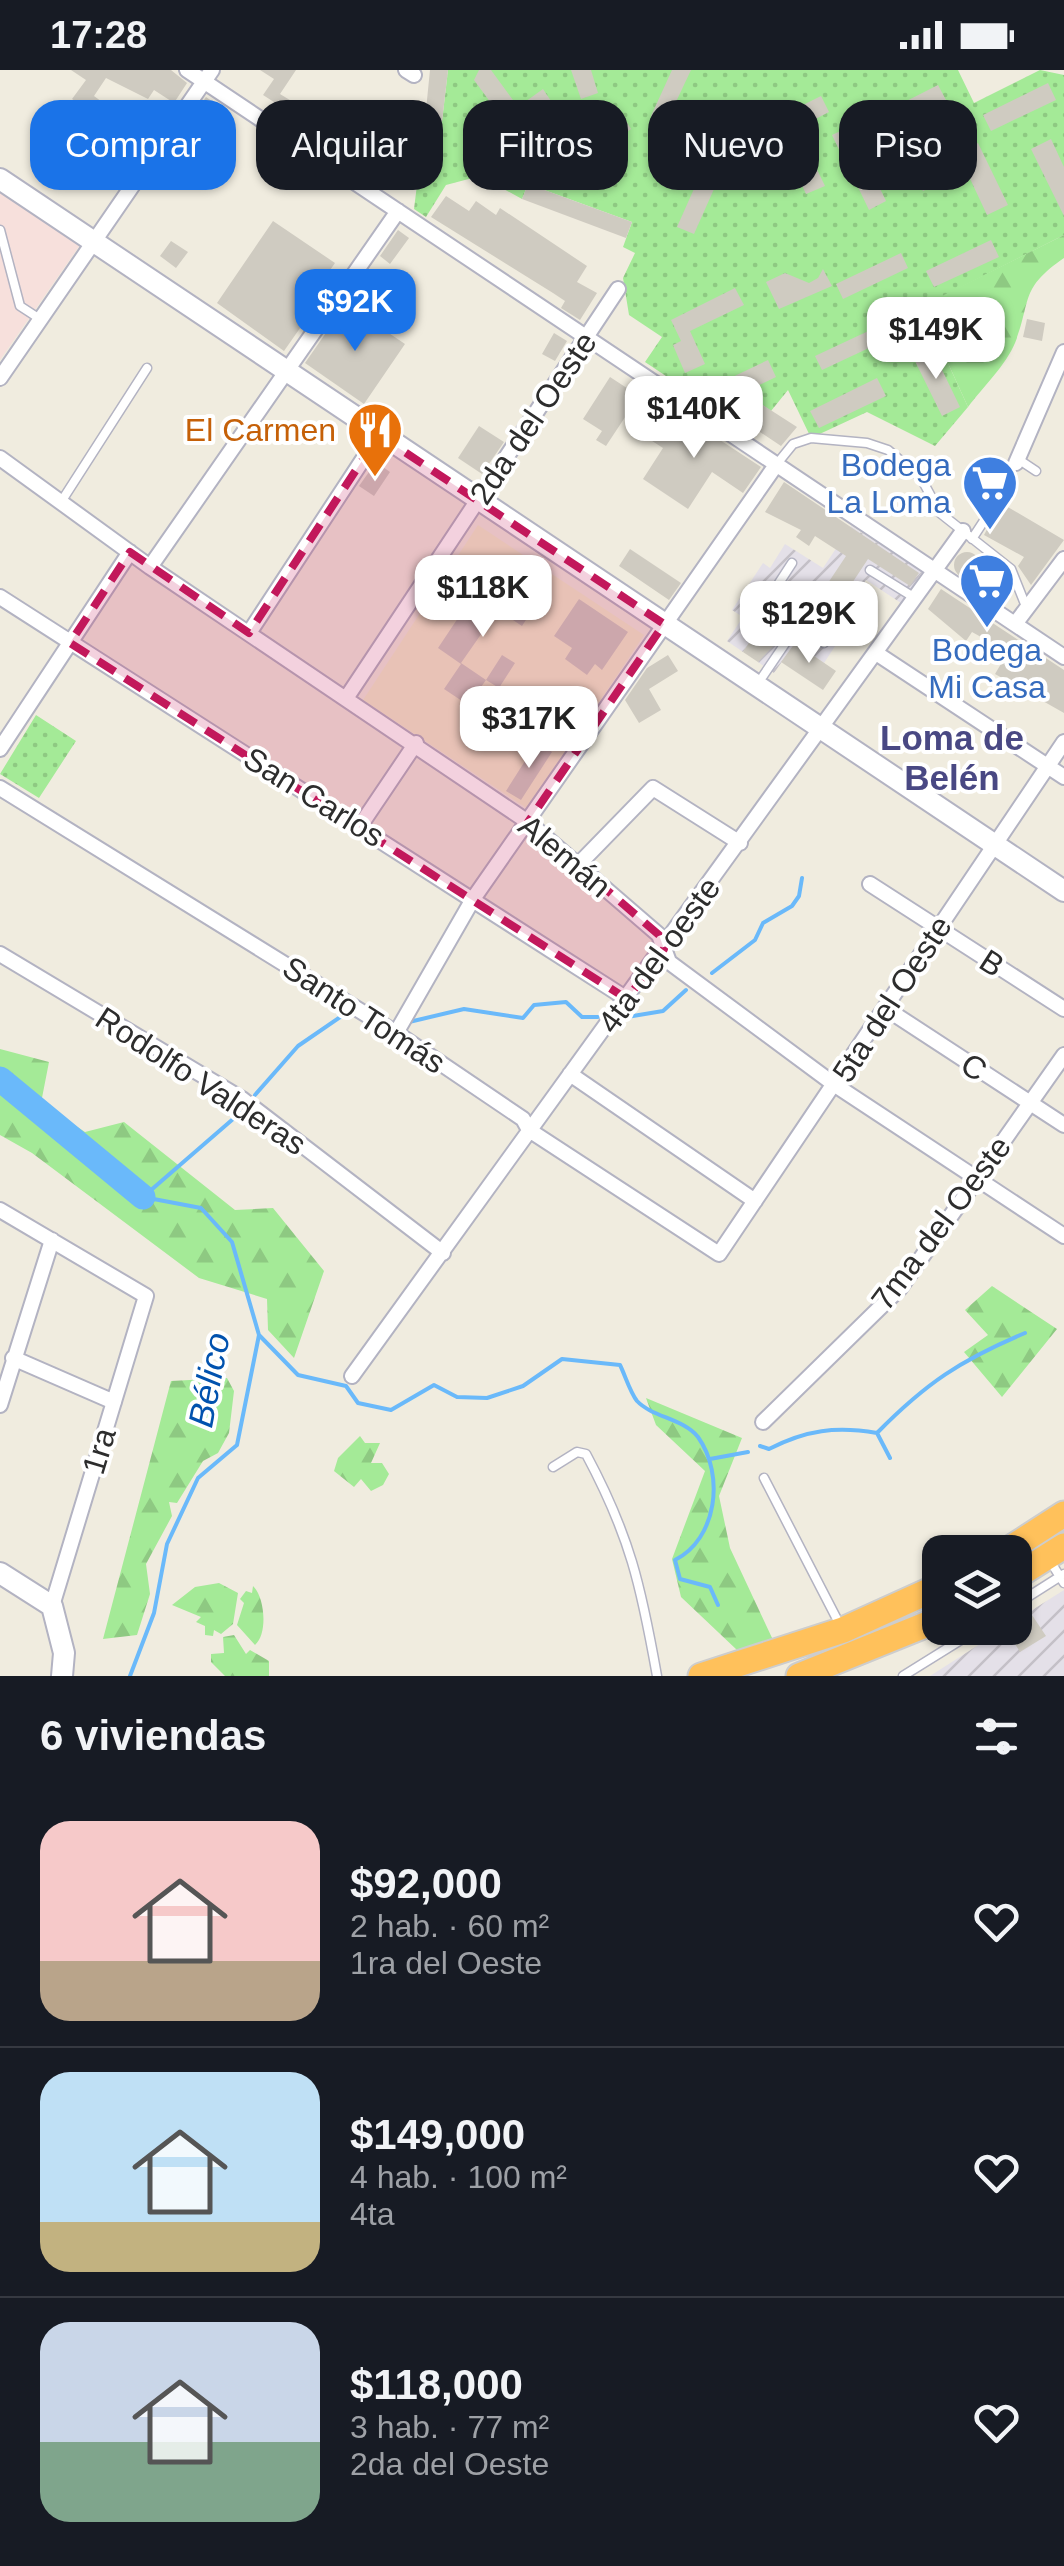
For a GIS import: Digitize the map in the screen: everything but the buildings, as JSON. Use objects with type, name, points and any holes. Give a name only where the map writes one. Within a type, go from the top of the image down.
[{"type":"highway","points":[[1031,1535],[1064,1514]]},
{"type":"highway","points":[[1032,1574],[1060,1568]]},
{"type":"highway","points":[[700,1676],[842,1630],[922,1594]]},
{"type":"highway","points":[[798,1676],[922,1626]]},
{"type":"main road","points":[[0,177],[999,839],[1064,890]]},
{"type":"main road","points":[[287,369],[379,435],[480,497]]},
{"type":"main road","points":[[667,620],[763,676],[825,725]]},
{"type":"main road","points":[[999,839],[1064,874]]},
{"type":"main road","points":[[0,1573],[52,1606],[64,1653],[62,1676]]},
{"type":"street","points":[[187,70],[208,76],[398,212],[1064,657]]},
{"type":"street","points":[[0,378],[208,76]]},
{"type":"street","points":[[150,567],[398,212]]},
{"type":"street","name":"2da del Oeste","points":[[347,697],[618,289]]},
{"type":"street","points":[[1017,461],[1063,361]]},
{"type":"street","points":[[249,634],[379,435]]},
{"type":"street","name":"Alemán","points":[[0,458],[150,567],[528,822],[659,935],[669,962],[835,1086],[1064,1236]]},
{"type":"street","points":[[396,1033],[473,899],[776,465]]},
{"type":"street","name":"4ta del oeste","points":[[352,1376],[915,598],[968,535]]},
{"type":"street","points":[[0,749],[130,552]]},
{"type":"street","points":[[1015,624],[1064,559]]},
{"type":"street","name":"San Carlos","points":[[0,597],[627,999]]},
{"type":"street","points":[[876,653],[1064,778]]},
{"type":"street","name":"5ta del Oeste","points":[[719,1254],[1064,742]]},
{"type":"street","points":[[360,826],[416,744]]},
{"type":"street","name":"Santo Tomás","points":[[0,788],[396,1033],[523,1119],[529,1130],[719,1254]]},
{"type":"street","points":[[577,866],[653,788],[740,843]]},
{"type":"street","name":"B","points":[[870,884],[1064,1008]]},
{"type":"street","name":"Rodolfo Valderas","points":[[0,954],[242,1099],[443,1253]]},
{"type":"street","name":"C","points":[[885,1008],[1064,1125]]},
{"type":"street","name":"7ma del Oeste","points":[[762,1422],[900,1288],[1064,1056]]},
{"type":"street","points":[[570,1074],[755,1201]]},
{"type":"street","points":[[0,1210],[52,1240],[7,1356],[0,1405]]},
{"type":"street","name":"1ra","points":[[52,1240],[146,1296],[52,1606]]},
{"type":"street","points":[[7,1356],[114,1402]]},
{"type":"lane","points":[[0,230],[20,306],[40,319]]},
{"type":"lane","points":[[60,502],[147,368]]},
{"type":"lane","points":[[776,465],[793,444],[811,438],[868,443],[904,461],[921,478],[940,513],[1011,569],[1026,609]]},
{"type":"lane","points":[[1017,461],[1036,471]]},
{"type":"lane","points":[[968,535],[992,508]]},
{"type":"lane","points":[[792,563],[780,583],[797,626],[824,643]]},
{"type":"lane","points":[[870,570],[915,598]]},
{"type":"lane","points":[[763,676],[797,626]]},
{"type":"lane","points":[[553,1467],[577,1452],[586,1454],[606,1492],[636,1567],[657,1676]]},
{"type":"lane","points":[[764,1478],[842,1630]]},
{"type":"lane","points":[[1032,1591],[1060,1568]]},
{"type":"lane","points":[[903,1676],[953,1645]]},
{"type":"highlighted area","points":[[379,435],[664,624],[528,822],[659,935],[664,949],[627,999],[70,643],[130,552],[249,633]]},
{"type":"shaded area","points":[[0,190],[80,245],[0,360]]},
{"type":"shaded area","points":[[478,525],[644,635],[528,809],[363,700]]},
{"type":"shaded area","points":[[851,526],[922,572],[901,603],[866,580],[836,625],[845,631],[824,663],[795,643],[774,673],[758,662],[773,639],[759,629],[743,652],[727,641],[743,617],[732,610],[763,563],[770,568],[785,544],[823,568]]},
{"type":"shaded area","points":[[1064,1590],[1064,1676],[930,1676],[978,1645],[1032,1645],[1032,1610]]},
{"type":"green space","points":[[448,70],[958,70],[973,100],[839,100],[839,190],[977,190],[977,102],[1040,70],[1064,75],[1064,235],[932,302],[927,317],[968,407],[935,446],[867,412],[811,438],[788,390],[771,411],[755,400],[739,425],[645,362],[662,337],[629,315],[623,278],[635,253],[623,247],[632,222],[544,190],[628,190],[628,100],[463,100],[463,180],[446,185],[443,190],[443,112]]},
{"type":"green space","points":[[416,190],[443,190],[426,217],[414,209]]},
{"type":"green space","points":[[506,190],[526,190],[522,199]]},
{"type":"green space","points":[[1064,235],[1064,258],[1033,287],[1011,351],[968,407],[927,317],[932,301]]},
{"type":"green space","points":[[36,715],[76,741],[39,798],[0,774]]},
{"type":"green space","points":[[0,1049],[49,1062],[41,1103],[85,1132],[124,1122],[235,1210],[273,1208],[324,1271],[294,1358],[268,1330],[267,1299],[199,1278],[32,1153],[0,1135]]},
{"type":"green space","points":[[992,1286],[1057,1329],[1002,1397],[964,1352],[988,1335],[965,1310]]},
{"type":"green space","points":[[227,1378],[234,1391],[229,1433],[218,1453],[203,1461],[177,1503],[169,1502],[172,1516],[146,1564],[150,1594],[137,1635],[103,1639],[171,1381]]},
{"type":"green space","points":[[646,1398],[742,1438],[719,1496],[730,1548],[773,1640],[737,1650],[681,1597],[672,1559],[705,1471],[656,1425]]},
{"type":"green space","points":[[360,1436],[365,1443],[380,1443],[371,1463],[382,1463],[389,1474],[383,1485],[371,1491],[361,1479],[354,1487],[334,1471],[338,1458]]},
{"type":"green space","points":[[219,1583],[238,1593],[233,1624],[221,1634],[214,1630],[213,1636],[205,1635],[205,1626],[196,1622],[201,1617],[172,1605],[195,1587]]},
{"type":"green space","points":[[253,1586],[263,1616],[262,1633],[255,1645],[237,1625],[244,1603],[240,1599],[246,1591],[252,1593]]},
{"type":"green space","points":[[234,1635],[246,1654],[250,1650],[269,1661],[269,1676],[225,1676],[211,1662],[211,1654],[224,1653],[223,1637]]},
{"type":"waterway","points":[[712,973],[755,940],[763,923],[792,906],[799,896],[802,878]]},
{"type":"waterway","points":[[627,1017],[663,1011],[686,990]]},
{"type":"waterway","points":[[409,1022],[464,1009],[523,1018],[534,1005],[566,1002],[582,1017],[598,1017]]},
{"type":"waterway","points":[[255,1095],[298,1046],[349,1011],[352,1013]]},
{"type":"waterway","name":"Bélico","points":[[0,1079],[143,1197]]},
{"type":"waterway","points":[[143,1197],[240,1113]]},
{"type":"waterway","name":"Bélico","points":[[130,1676],[154,1613],[167,1544],[198,1478],[237,1445],[259,1335],[232,1242],[201,1208],[143,1197]]},
{"type":"waterway","points":[[760,1446],[769,1449],[822,1431],[877,1433],[945,1374],[1025,1333]]},
{"type":"waterway","points":[[259,1335],[298,1375],[346,1386],[358,1403],[391,1410],[434,1385],[457,1397],[487,1398],[523,1386],[562,1359],[620,1365],[637,1401],[692,1431],[706,1452],[714,1487],[708,1522],[689,1550],[675,1560],[680,1579],[710,1587],[718,1605]]},
{"type":"waterway","points":[[877,1433],[890,1458]]},
{"type":"waterway","points":[[710,1459],[748,1452]]},
{"type":"place","name":"El Carmen","points":[[375,479]]},
{"type":"place","name":"Bodega La Loma","points":[[990,532]]},
{"type":"place","name":"Bodega Mi Casa","points":[[987,630]]},
{"type":"district","name":"Loma de Belén","points":[[952,758]]}]
